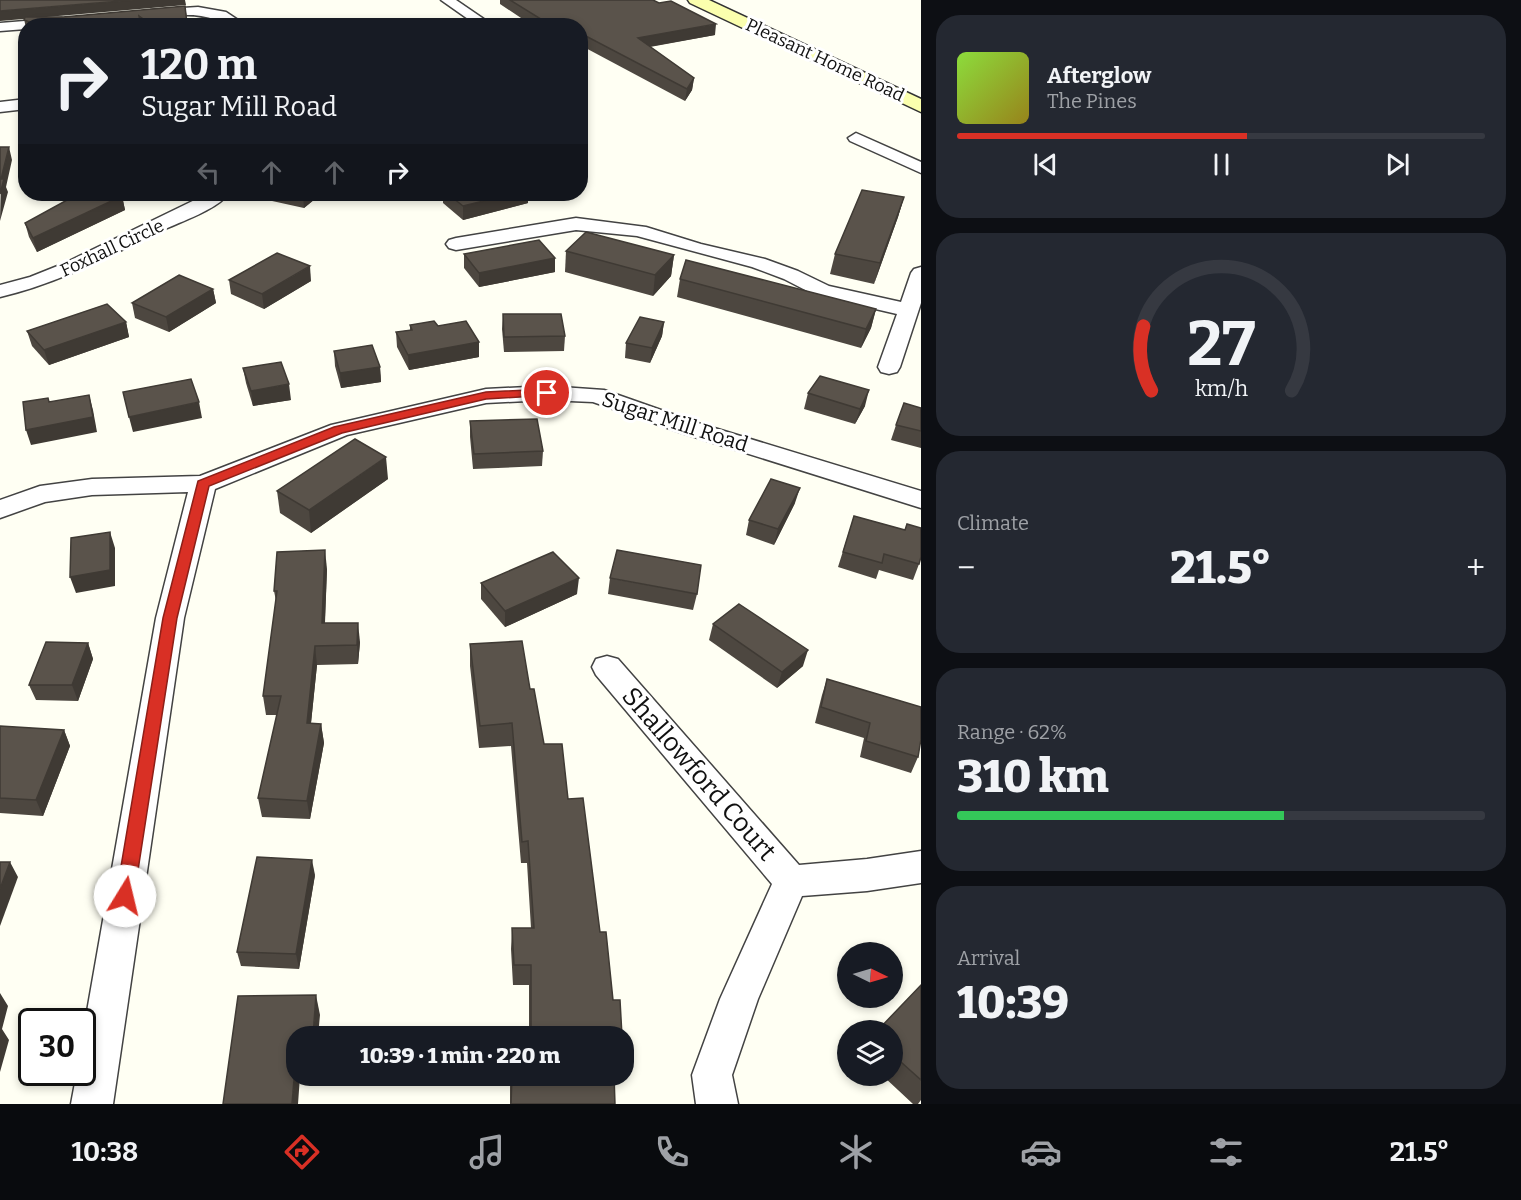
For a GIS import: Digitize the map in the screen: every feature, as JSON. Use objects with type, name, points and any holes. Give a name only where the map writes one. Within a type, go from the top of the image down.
[{"type":"main road","name":"Pleasant Home Road","points":[[696,0],[921,106]]},
{"type":"street","points":[[450,2],[470,0]]},
{"type":"street","points":[[450,2],[475,18]]},
{"type":"street","points":[[136,15],[189,11],[232,18]]},
{"type":"street","points":[[0,27],[18,25]]},
{"type":"street","points":[[0,107],[18,105]]},
{"type":"street","points":[[856,138],[921,168]]},
{"type":"street","name":"Foxhall Circle","points":[[0,291],[25,286],[82,264],[208,201]]},
{"type":"street","points":[[456,244],[576,224],[639,231],[694,248],[758,263],[791,275],[822,291],[907,310]]},
{"type":"street","points":[[889,367],[921,273]]},
{"type":"street","name":"Sugar Mill Road","points":[[0,510],[40,494],[82,489],[203,484],[339,430],[486,396],[547,393],[596,395],[690,428],[921,500]]},
{"type":"street","points":[[92,1104],[170,618],[203,484]]},
{"type":"street","name":"Shallowford Court","points":[[607,667],[791,881]]},
{"type":"street","points":[[717,1104],[712,1076],[739,999],[791,881],[867,875],[921,867]]},
{"type":"building","points":[[0,0],[133,0],[0,11]]},
{"type":"building","points":[[510,0],[653,0],[659,3],[671,1],[716,24],[638,38],[694,78],[687,89],[588,37],[588,18],[539,18]]},
{"type":"building","points":[[185,6],[186,18],[142,18],[139,16],[139,18],[25,18],[63,17]]},
{"type":"building","points":[[0,147],[9,147],[1,179],[4,179],[0,194]]},
{"type":"building","points":[[862,190],[904,197],[880,263],[835,254]]},
{"type":"building","points":[[65,201],[111,201],[33,238],[25,223]]},
{"type":"building","points":[[457,201],[483,201],[463,206]]},
{"type":"building","points":[[586,232],[674,255],[655,275],[566,251]]},
{"type":"building","points":[[539,240],[555,258],[479,273],[464,254]]},
{"type":"building","points":[[277,253],[310,266],[262,294],[229,280]]},
{"type":"building","points":[[686,260],[876,309],[866,329],[680,279]]},
{"type":"building","points":[[179,275],[213,289],[166,317],[132,303]]},
{"type":"building","points":[[107,304],[126,322],[44,350],[27,331]]},
{"type":"building","points":[[503,314],[561,314],[565,336],[504,337]]},
{"type":"building","points":[[640,317],[664,322],[652,348],[626,343]]},
{"type":"building","points":[[434,321],[438,326],[466,321],[479,342],[408,355],[396,332],[412,330],[410,325]]},
{"type":"building","points":[[372,345],[380,367],[340,373],[334,351]]},
{"type":"building","points":[[281,362],[289,384],[251,391],[243,368]]},
{"type":"building","points":[[820,376],[869,390],[860,409],[808,393]]},
{"type":"building","points":[[191,379],[199,402],[129,417],[123,392]]},
{"type":"building","points":[[89,395],[93,417],[26,430],[23,402],[48,398],[49,402]]},
{"type":"building","points":[[904,403],[921,408],[921,431],[896,425]]},
{"type":"building","points":[[537,419],[543,451],[474,454],[470,421]]},
{"type":"building","points":[[355,439],[386,457],[309,510],[277,491]]},
{"type":"building","points":[[771,479],[800,488],[778,529],[749,520]]},
{"type":"building","points":[[854,516],[905,530],[907,524],[921,528],[919,564],[884,554],[882,563],[843,552]]},
{"type":"building","points":[[110,532],[110,570],[70,577],[71,538]]},
{"type":"building","points":[[325,550],[322,623],[358,623],[357,645],[315,646],[307,723],[321,724],[307,801],[258,798],[281,696],[263,696],[277,591],[274,591],[277,552]]},
{"type":"building","points":[[617,550],[701,565],[697,594],[610,578]]},
{"type":"building","points":[[553,552],[579,578],[505,611],[481,583]]},
{"type":"building","points":[[739,604],[808,650],[782,672],[713,624]]},
{"type":"building","points":[[522,641],[530,689],[534,689],[544,744],[562,744],[568,799],[583,798],[600,932],[606,932],[613,1000],[620,1000],[621,1026],[531,1026],[531,965],[514,965],[512,928],[534,928],[528,841],[522,842],[512,723],[480,726],[470,644]]},
{"type":"building","points":[[46,642],[88,643],[72,685],[29,685]]},
{"type":"building","points":[[827,679],[921,707],[921,739],[918,757],[866,741],[870,723],[821,707]]},
{"type":"building","points":[[0,726],[64,730],[36,800],[0,798]]},
{"type":"building","points":[[257,857],[312,860],[296,954],[237,952]]},
{"type":"building","points":[[0,862],[10,862],[0,889]]},
{"type":"building","points":[[921,985],[921,1080],[903,1064],[903,1020],[888,1020],[899,1008],[903,1008],[903,1004]]},
{"type":"building","points":[[316,995],[314,1026],[286,1026],[286,1086],[293,1086],[292,1104],[223,1104],[238,996]]},
{"type":"building","points":[[512,1086],[614,1086],[615,1104],[511,1104]]},
{"type":"route","points":[[125,896],[170,618],[203,484],[339,430],[486,396],[547,393]]}]
